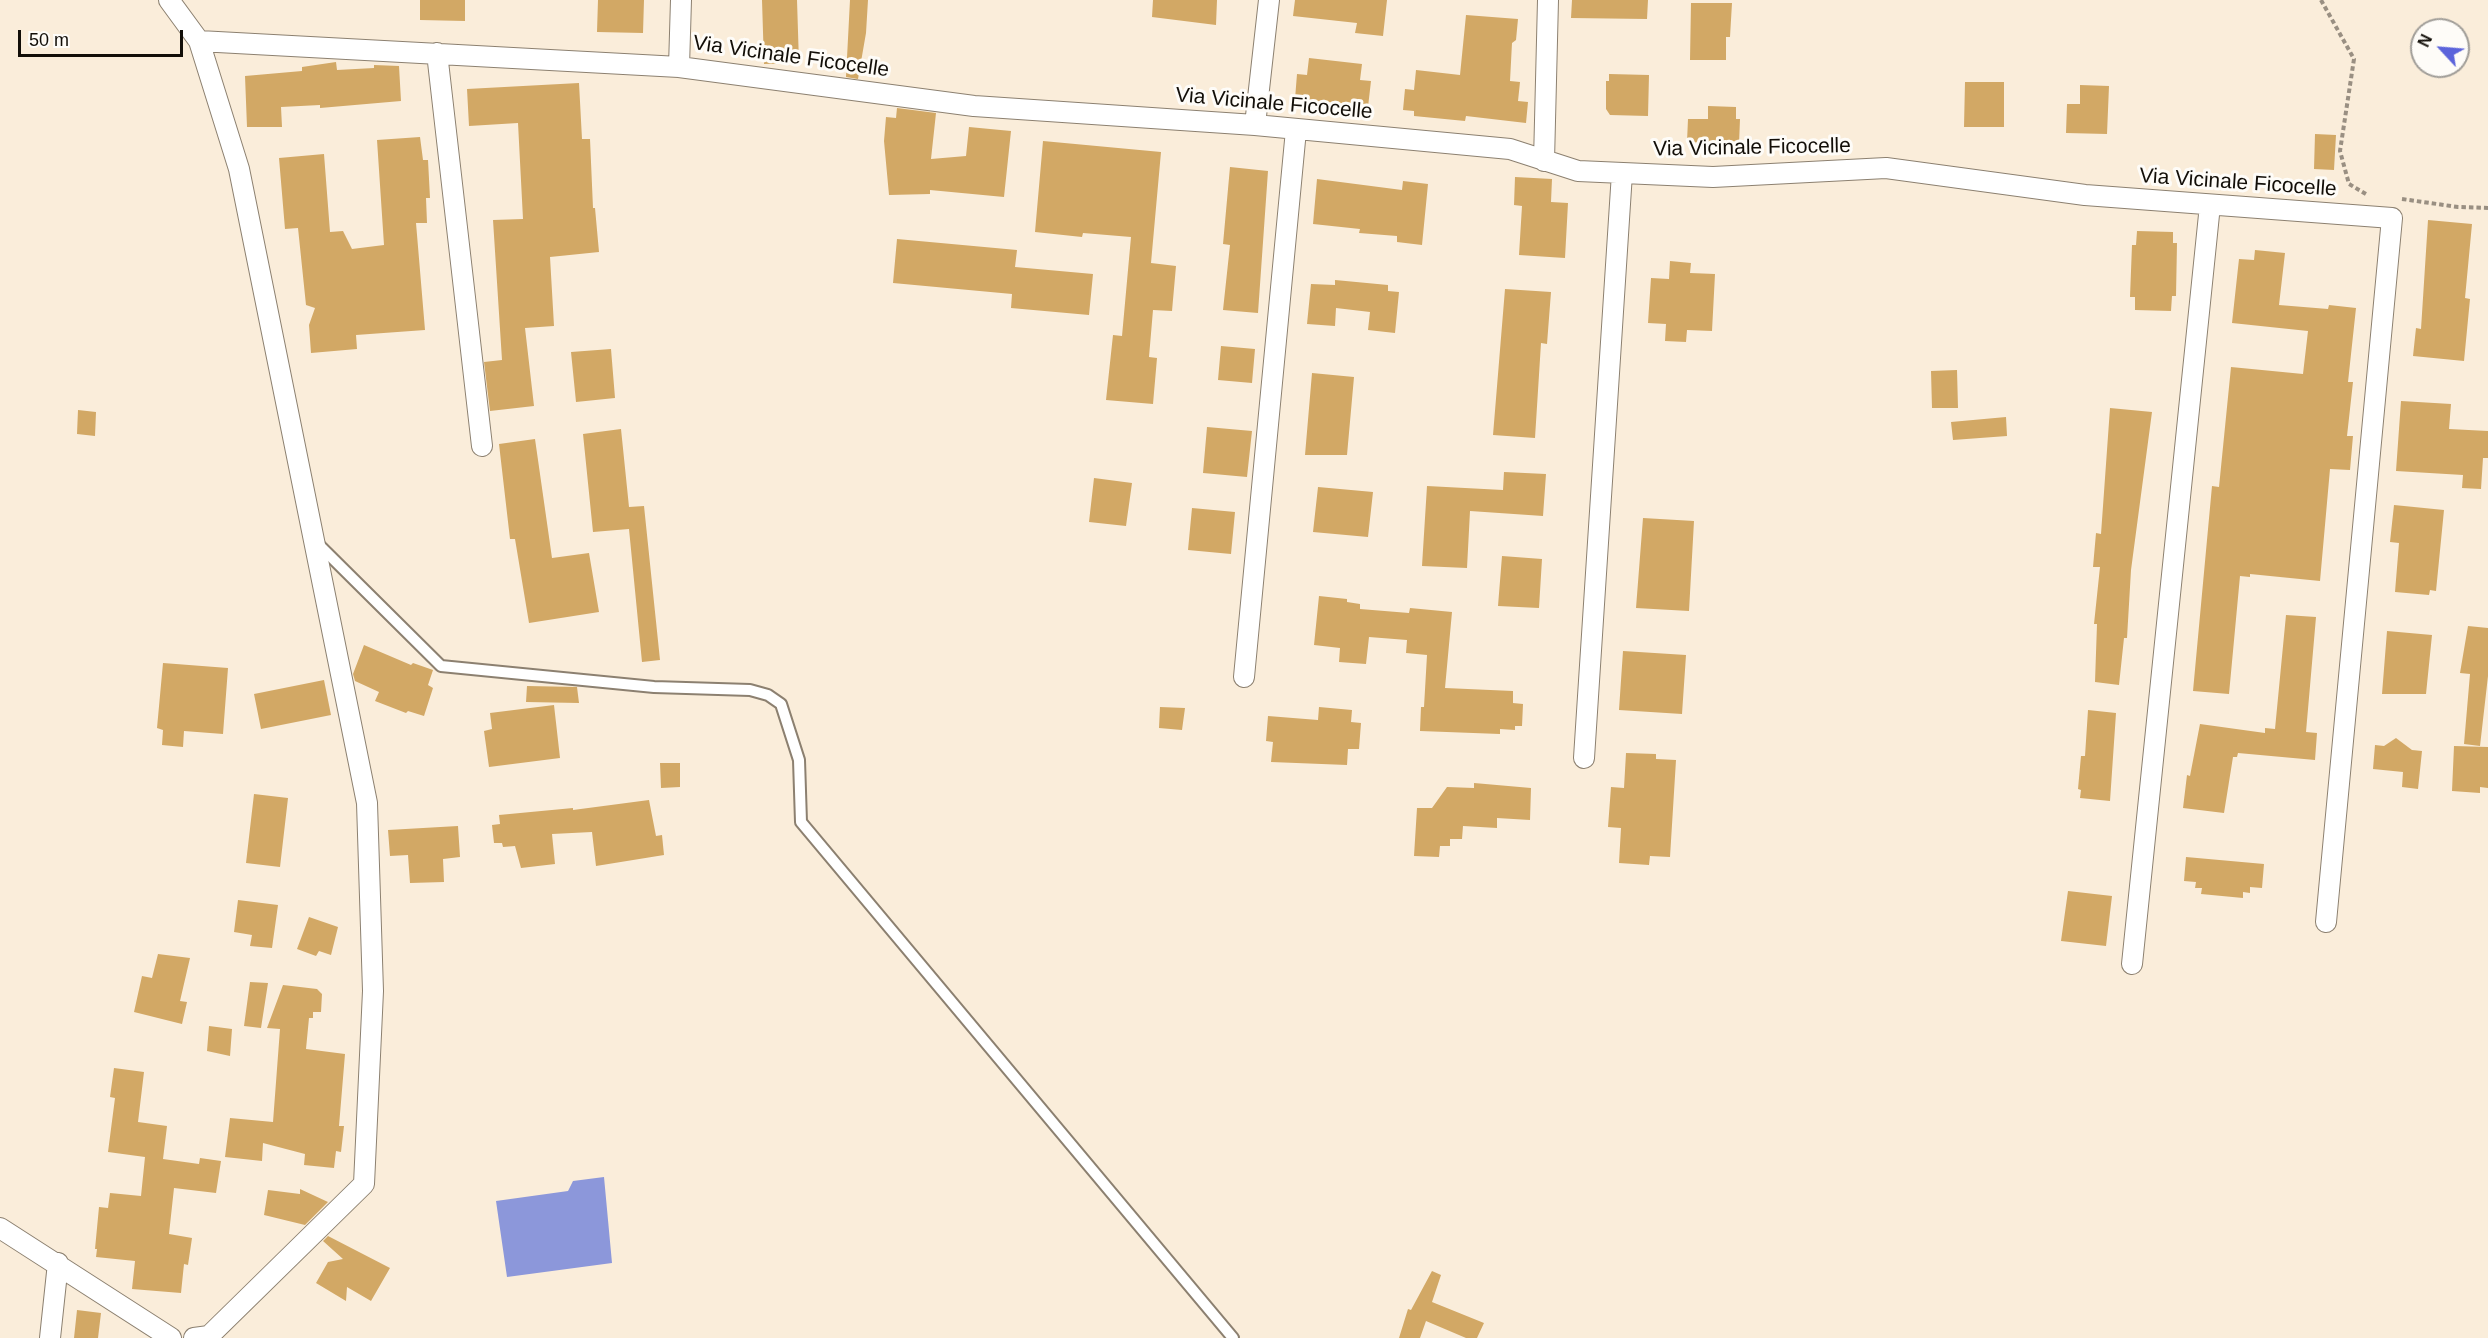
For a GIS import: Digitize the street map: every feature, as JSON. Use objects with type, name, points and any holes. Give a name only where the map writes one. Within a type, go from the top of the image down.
[{"type":"street","points":[[170,0],[199,41],[239,169],[367,803],[373,991],[364,1184],[209,1336],[194,1338]]},
{"type":"street","points":[[679,67],[681,0]]},
{"type":"street","points":[[1255,125],[1269,0]]},
{"type":"street","points":[[1544,160],[1548,0]]},
{"type":"street","name":"Via Vicinale Ficocelle","points":[[199,41],[679,67],[974,106],[1255,125],[1510,149],[1578,171],[1713,177],[1886,168],[2085,195],[2211,205],[2392,208]]},
{"type":"street","points":[[437,53],[482,446]]},
{"type":"street","points":[[1244,677],[1296,130]]},
{"type":"street","points":[[1584,758],[1622,173]]},
{"type":"street","points":[[2132,964],[2211,205]]},
{"type":"street","points":[[2326,922],[2392,208]]},
{"type":"street","points":[[0,1228],[58,1263],[171,1338]]},
{"type":"street","points":[[50,1338],[58,1263]]},
{"type":"lane","points":[[315,541],[441,666],[654,687],[750,690],[768,696],[781,704],[799,760],[801,822],[1233,1338]]},
{"type":"path","points":[[2321,0],[2354,59],[2340,151],[2349,184],[2372,198]]},
{"type":"path","points":[[2392,208],[2488,208]]},
{"type":"water","points":[[604,1177],[612,1263],[507,1277],[496,1201],[568,1191],[573,1181]]},
{"type":"building","points":[[420,0],[465,0],[465,21],[420,20]]},
{"type":"building","points":[[598,0],[644,0],[643,33],[597,32]]},
{"type":"building","points":[[762,0],[797,0],[799,63],[764,64]]},
{"type":"building","points":[[850,0],[868,0],[866,33],[858,79],[846,77]]},
{"type":"building","points":[[1153,0],[1217,0],[1216,25],[1152,17]]},
{"type":"building","points":[[1295,0],[1387,0],[1383,36],[1355,33],[1357,23],[1293,16]]},
{"type":"building","points":[[1572,0],[1648,0],[1647,19],[1571,18]]},
{"type":"building","points":[[1691,3],[1732,3],[1730,37],[1726,37],[1726,60],[1690,60]]},
{"type":"building","points":[[1466,15],[1518,19],[1516,40],[1512,43],[1510,81],[1520,82],[1518,101],[1528,102],[1526,123],[1466,116],[1465,121],[1414,116],[1414,111],[1403,110],[1405,89],[1414,90],[1416,70],[1460,75]]},
{"type":"building","points":[[1309,58],[1362,64],[1360,80],[1371,81],[1368,107],[1295,99],[1297,74],[1307,75]]},
{"type":"building","points":[[336,62],[337,70],[374,68],[374,65],[399,66],[401,101],[320,108],[320,105],[281,107],[282,127],[247,127],[245,76],[302,71],[302,67]]},
{"type":"building","points":[[1609,74],[1649,75],[1648,116],[1610,115],[1606,109],[1606,81],[1609,81]]},
{"type":"building","points":[[1965,82],[2004,82],[2004,127],[1964,127]]},
{"type":"building","points":[[579,83],[582,139],[590,139],[593,208],[595,208],[599,252],[550,257],[554,326],[525,328],[534,406],[490,411],[484,362],[502,360],[493,220],[523,219],[518,123],[469,126],[467,89]]},
{"type":"building","points":[[2080,85],[2109,86],[2107,134],[2066,133],[2067,104],[2080,104]]},
{"type":"building","points":[[1708,106],[1736,107],[1736,119],[1740,119],[1739,144],[1687,142],[1688,119],[1708,119]]},
{"type":"building","points":[[897,108],[936,113],[931,159],[966,156],[969,127],[1011,131],[1004,197],[930,190],[930,194],[889,195],[884,141],[886,117],[896,118]]},
{"type":"building","points":[[2315,134],[2336,135],[2334,170],[2314,169]]},
{"type":"building","points":[[420,137],[423,160],[428,160],[430,198],[426,198],[427,223],[416,223],[425,330],[356,335],[357,349],[311,353],[309,325],[315,308],[306,305],[298,228],[285,229],[279,158],[324,154],[330,232],[343,231],[352,249],[384,245],[377,140]]},
{"type":"building","points":[[1043,141],[1161,152],[1151,263],[1176,266],[1172,311],[1153,310],[1149,357],[1157,358],[1153,404],[1106,400],[1113,335],[1122,336],[1131,237],[1083,233],[1082,237],[1035,232]]},
{"type":"building","points":[[1230,167],[1268,171],[1258,313],[1223,310],[1230,245],[1223,244]]},
{"type":"building","points":[[1515,177],[1552,179],[1551,202],[1568,203],[1565,258],[1519,255],[1522,206],[1514,205]]},
{"type":"building","points":[[1317,179],[1402,190],[1403,181],[1428,184],[1422,245],[1397,242],[1397,236],[1359,233],[1360,229],[1313,224]]},
{"type":"building","points":[[2428,220],[2472,224],[2465,298],[2470,299],[2464,361],[2413,356],[2416,328],[2421,329]]},
{"type":"building","points":[[2137,231],[2173,232],[2173,243],[2177,243],[2176,296],[2172,296],[2171,311],[2135,310],[2135,297],[2130,297],[2132,245],[2136,245]]},
{"type":"building","points":[[897,239],[1017,250],[1015,267],[1093,274],[1089,315],[1011,308],[1012,294],[893,283]]},
{"type":"building","points":[[2255,250],[2285,253],[2279,305],[2328,309],[2329,305],[2356,308],[2348,382],[2353,382],[2347,436],[2353,436],[2350,470],[2330,469],[2320,581],[2250,574],[2250,577],[2240,576],[2229,694],[2193,691],[2212,486],[2219,487],[2231,367],[2303,374],[2308,331],[2232,323],[2239,259],[2254,260]]},
{"type":"building","points":[[1670,261],[1691,263],[1690,273],[1715,274],[1712,331],[1687,330],[1686,342],[1665,341],[1666,324],[1648,323],[1651,278],[1669,279]]},
{"type":"building","points":[[1335,280],[1388,285],[1388,291],[1399,292],[1395,333],[1368,330],[1370,312],[1336,308],[1335,326],[1307,324],[1311,284],[1335,285]]},
{"type":"building","points":[[1505,289],[1551,292],[1547,344],[1541,343],[1535,438],[1493,435]]},
{"type":"building","points":[[1221,346],[1255,349],[1252,383],[1218,380]]},
{"type":"building","points":[[611,349],[615,398],[576,402],[571,352]]},
{"type":"building","points":[[1957,370],[1958,408],[1932,408],[1931,371]]},
{"type":"building","points":[[1312,373],[1354,377],[1347,455],[1305,455]]},
{"type":"building","points":[[2401,401],[2451,404],[2449,429],[2488,431],[2488,458],[2483,458],[2481,489],[2462,488],[2463,475],[2396,471]]},
{"type":"building","points":[[2110,408],[2152,412],[2131,570],[2127,638],[2124,638],[2119,685],[2095,682],[2097,624],[2094,624],[2100,567],[2093,567],[2096,533],[2101,534]]},
{"type":"building","points":[[78,410],[96,412],[95,436],[77,434]]},
{"type":"building","points":[[2006,417],[2007,436],[1953,440],[1951,422]]},
{"type":"building","points":[[1207,427],[1252,431],[1247,477],[1203,473]]},
{"type":"building","points":[[621,429],[629,507],[644,506],[660,660],[642,662],[629,529],[593,532],[583,434]]},
{"type":"building","points":[[535,439],[552,558],[589,553],[599,612],[529,623],[515,539],[510,539],[499,444]]},
{"type":"building","points":[[1504,472],[1546,474],[1543,516],[1470,511],[1467,568],[1422,566],[1427,486],[1503,490]]},
{"type":"building","points":[[1094,478],[1132,483],[1126,526],[1089,522]]},
{"type":"building","points":[[1318,487],[1373,492],[1368,537],[1313,532]]},
{"type":"building","points":[[2394,505],[2444,510],[2436,591],[2430,590],[2429,595],[2395,592],[2399,543],[2390,542]]},
{"type":"building","points":[[1192,508],[1235,512],[1231,554],[1188,550]]},
{"type":"building","points":[[1643,518],[1694,521],[1689,611],[1636,608]]},
{"type":"building","points":[[1502,556],[1542,559],[1539,608],[1498,606]]},
{"type":"building","points":[[1319,596],[1347,599],[1347,602],[1360,604],[1360,609],[1409,613],[1410,608],[1452,612],[1445,688],[1513,691],[1513,703],[1523,704],[1522,726],[1515,726],[1515,730],[1500,729],[1500,734],[1420,731],[1427,655],[1406,653],[1407,640],[1369,637],[1366,664],[1339,662],[1340,648],[1314,645]]},
{"type":"building","points":[[2286,615],[2316,617],[2306,732],[2317,733],[2315,760],[2238,753],[2237,757],[2233,757],[2224,813],[2183,808],[2187,775],[2190,776],[2200,724],[2265,733],[2265,728],[2275,729]]},
{"type":"building","points":[[2468,626],[2488,628],[2488,676],[2480,746],[2464,744],[2470,674],[2460,673]]},
{"type":"building","points":[[2387,631],[2432,635],[2426,694],[2382,694]]},
{"type":"building","points":[[364,645],[411,665],[413,663],[433,670],[428,685],[433,688],[424,716],[408,711],[406,713],[375,701],[379,692],[355,681],[353,674]]},
{"type":"building","points":[[1623,651],[1686,655],[1682,714],[1619,710]]},
{"type":"building","points":[[163,663],[228,668],[223,734],[184,731],[183,747],[162,745],[163,730],[157,728]]},
{"type":"building","points":[[324,680],[331,715],[261,729],[254,694]]},
{"type":"building","points":[[527,686],[577,687],[579,703],[526,702]]},
{"type":"building","points":[[554,705],[560,758],[489,767],[484,731],[492,729],[490,713]]},
{"type":"building","points":[[1160,707],[1185,708],[1182,730],[1159,728]]},
{"type":"building","points":[[1319,707],[1352,710],[1351,722],[1361,723],[1359,749],[1348,749],[1347,765],[1271,762],[1273,742],[1266,741],[1268,716],[1318,720]]},
{"type":"building","points":[[2088,710],[2116,713],[2110,801],[2080,798],[2081,790],[2078,789],[2081,756],[2085,756]]},
{"type":"building","points":[[2396,738],[2412,750],[2422,751],[2418,789],[2402,787],[2403,772],[2373,769],[2375,745],[2384,746]]},
{"type":"building","points":[[2454,746],[2488,747],[2488,788],[2480,787],[2480,793],[2452,791]]},
{"type":"building","points":[[1626,753],[1656,754],[1656,759],[1676,760],[1670,857],[1650,856],[1649,865],[1619,863],[1621,828],[1608,827],[1611,787],[1624,788]]},
{"type":"building","points":[[660,763],[680,763],[680,787],[661,788]]},
{"type":"building","points":[[1474,783],[1531,788],[1530,820],[1497,818],[1497,828],[1463,826],[1462,839],[1450,839],[1450,846],[1440,846],[1439,857],[1414,856],[1417,808],[1432,808],[1447,787],[1474,788]]},
{"type":"building","points":[[254,794],[288,798],[280,867],[246,863]]},
{"type":"building","points":[[649,800],[656,836],[662,835],[664,855],[596,866],[592,832],[552,834],[555,864],[521,868],[515,846],[503,847],[502,843],[494,843],[492,825],[500,824],[499,815],[573,808],[573,810]]},
{"type":"building","points":[[458,826],[460,857],[443,859],[444,882],[410,883],[408,855],[390,856],[388,830]]},
{"type":"building","points":[[2186,857],[2264,864],[2262,888],[2250,887],[2250,893],[2243,892],[2243,898],[2201,894],[2202,888],[2195,888],[2196,882],[2184,881]]},
{"type":"building","points":[[2068,891],[2112,896],[2106,946],[2061,941]]},
{"type":"building","points":[[238,900],[278,905],[272,948],[250,946],[252,935],[234,932]]},
{"type":"building","points":[[309,917],[338,927],[331,955],[319,951],[316,956],[297,949]]},
{"type":"building","points":[[158,954],[190,958],[180,1001],[187,1002],[182,1024],[134,1012],[142,976],[152,978]]},
{"type":"building","points":[[250,982],[268,983],[261,1028],[244,1026]]},
{"type":"building","points":[[283,985],[317,989],[322,994],[321,1012],[313,1012],[313,1018],[309,1018],[306,1049],[345,1054],[339,1126],[344,1126],[341,1152],[336,1151],[334,1168],[304,1165],[305,1154],[263,1143],[262,1161],[225,1157],[230,1118],[273,1122],[280,1029],[267,1028]]},
{"type":"building","points":[[209,1026],[232,1029],[230,1056],[207,1051]]},
{"type":"building","points":[[114,1068],[144,1072],[138,1122],[167,1126],[163,1159],[199,1164],[200,1158],[221,1161],[216,1193],[174,1188],[169,1234],[192,1238],[188,1265],[184,1264],[181,1293],[132,1289],[135,1261],[96,1257],[99,1207],[108,1208],[110,1193],[141,1196],[145,1157],[108,1152],[115,1098],[110,1097]]},
{"type":"building","points":[[300,1189],[328,1202],[305,1225],[264,1215],[268,1190],[300,1194]]},
{"type":"building","points":[[328,1236],[390,1268],[371,1301],[347,1287],[346,1301],[316,1283],[328,1262],[343,1259],[323,1241]]},
{"type":"building","points":[[1432,1271],[1441,1275],[1432,1302],[1484,1323],[1477,1338],[1466,1338],[1426,1321],[1420,1338],[1399,1338],[1408,1309],[1411,1310]]},
{"type":"building","points":[[77,1310],[101,1313],[98,1338],[74,1338]]}]
